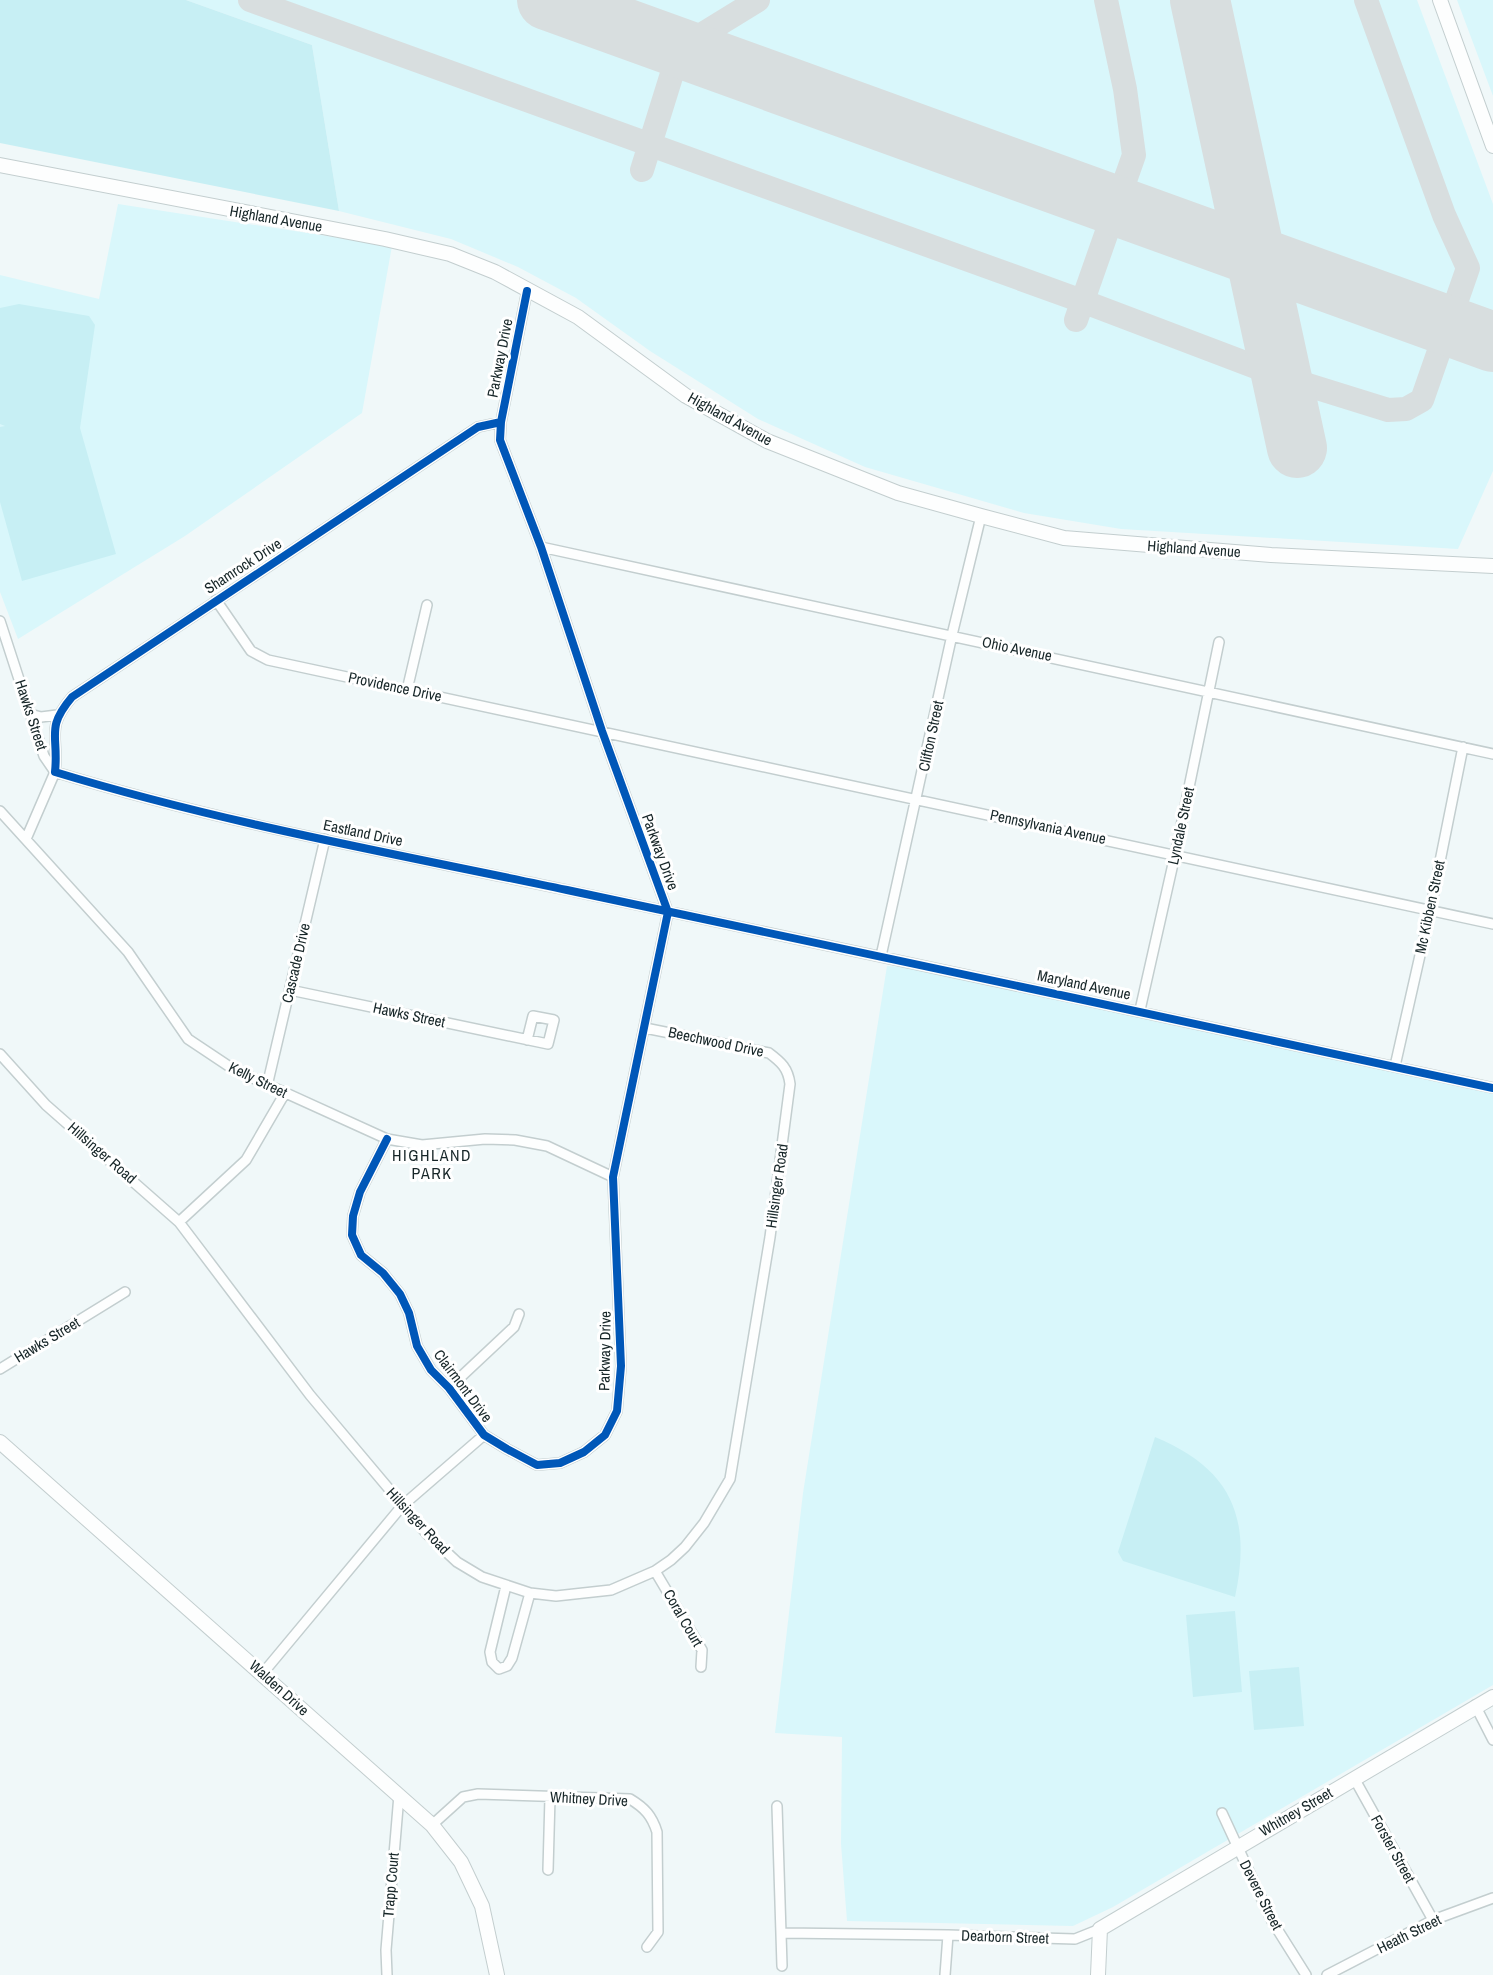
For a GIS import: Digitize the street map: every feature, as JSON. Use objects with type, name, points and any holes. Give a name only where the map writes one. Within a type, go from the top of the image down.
[{"type":"main road","points":[[1440,0],[1493,146]]},
{"type":"main road","name":"Highland Avenue","points":[[0,165],[386,239],[450,254],[495,272],[578,317],[686,396],[767,441],[898,493],[981,516],[1064,538],[1271,555],[1493,566]]},
{"type":"main road","name":"Walden Drive","points":[[0,1442],[432,1825],[461,1862],[482,1906],[497,1975]]},
{"type":"main road","name":"Whitney Street","points":[[1100,1929],[1237,1846],[1493,1697]]},
{"type":"main road","points":[[1098,1975],[1100,1929]]},
{"type":"street","name":"Parkway Drive","points":[[507,1449],[537,1465],[560,1463],[584,1452],[605,1435],[617,1411],[621,1366],[613,1177],[668,912],[602,732],[541,547],[500,440],[501,422],[527,291]]},
{"type":"street","name":"Shamrock Drive","points":[[57,715],[72,697],[478,427],[501,422]]},
{"type":"street","name":"Clifton Street","points":[[881,956],[918,798],[952,635],[981,516]]},
{"type":"street","name":"Ohio Avenue","points":[[541,547],[1493,754]]},
{"type":"street","name":"Providence Drive","points":[[216,600],[251,651],[268,660],[602,732]]},
{"type":"street","points":[[407,690],[427,605]]},
{"type":"street","name":"Hawks Street","points":[[0,621],[44,756],[55,772]]},
{"type":"street","name":"Lyndale Street","points":[[1140,1010],[1219,642]]},
{"type":"street","points":[[26,839],[55,772],[56,756],[53,732],[57,715],[40,717],[30,714]]},
{"type":"street","name":"Pennsylvania Avenue","points":[[602,732],[918,798],[1493,924]]},
{"type":"street","name":"Mc Kibben Street","points":[[1395,1066],[1430,911],[1463,747]]},
{"type":"street","name":"Eastland Drive","points":[[55,772],[99,785],[325,839],[668,912]]},
{"type":"street","name":"Kelly Street","points":[[0,811],[128,952],[188,1039],[233,1069],[387,1139],[422,1145],[485,1139],[515,1140],[548,1146],[613,1177]]},
{"type":"street","name":"Cascade Drive","points":[[267,1086],[325,839]]},
{"type":"street","name":"Maryland Avenue","points":[[668,912],[1140,1010],[1493,1088]]},
{"type":"street","name":"Hawks Street","points":[[290,990],[527,1040]]},
{"type":"street","name":"Beechwood Drive","points":[[645,1028],[769,1053],[783,1064]]},
{"type":"street","name":"Hillsinger Road","points":[[0,1054],[46,1105],[179,1222],[310,1395],[402,1506],[457,1562],[506,1586],[530,1593],[556,1596],[611,1590],[655,1571],[685,1547],[714,1508],[730,1479],[770,1237],[789,1095],[789,1073],[783,1064]]},
{"type":"street","points":[[179,1222],[246,1160],[285,1093]]},
{"type":"street","name":"Clairmont Drive","points":[[387,1139],[360,1192],[352,1216],[352,1234],[361,1255],[383,1273],[400,1294],[409,1313],[417,1346],[432,1370],[449,1388],[484,1435],[507,1449]]},
{"type":"street","name":"Hawks Street","points":[[0,1369],[125,1292]]},
{"type":"street","points":[[449,1388],[514,1327],[519,1314]]},
{"type":"street","points":[[262,1673],[402,1506],[484,1435]]},
{"type":"street","name":"Coral Court","points":[[655,1571],[702,1650],[701,1667]]},
{"type":"street","points":[[506,1586],[490,1652],[492,1662],[499,1669],[507,1666],[512,1659],[530,1593]]},
{"type":"street","points":[[1475,1706],[1493,1740]]},
{"type":"street","name":"Forster Street","points":[[1354,1779],[1433,1920]]},
{"type":"street","name":"Whitney Drive","points":[[432,1825],[464,1797],[478,1794],[630,1799],[643,1807],[653,1820],[657,1832],[658,1932],[647,1947]]},
{"type":"street","name":"Trapp Court","points":[[387,1975],[386,1950],[399,1795]]},
{"type":"street","points":[[548,1870],[550,1797]]},
{"type":"street","points":[[777,1806],[782,1966]]},
{"type":"street","name":"Devere Street","points":[[1222,1813],[1272,1921],[1306,1975]]},
{"type":"street","name":"Heath Street","points":[[1327,1975],[1433,1920],[1493,1898]]},
{"type":"street","name":"Dearborn Street","points":[[945,1975],[948,1935],[1075,1939],[1100,1929]]},
{"type":"street","points":[[782,1933],[948,1935]]},
{"type":"shaded area","points":[[0,0],[186,0],[312,45],[339,211],[0,143]]},
{"type":"shaded area","points":[[186,0],[1417,0],[1493,204],[1493,471],[1458,549],[1121,529],[1024,513],[865,467],[758,419],[650,351],[576,298],[518,267],[451,239],[339,211],[312,45]]},
{"type":"shaded area","points":[[1457,0],[1493,0],[1493,96]]},
{"type":"shaded area","points":[[118,204],[392,246],[362,413],[185,536],[18,639],[0,592],[0,275],[99,299]]},
{"type":"shaded area","points":[[19,304],[89,316],[95,325],[80,428],[116,554],[22,581],[0,502],[0,427],[5,426],[0,424],[0,308]]},
{"type":"shaded area","points":[[887,966],[905,967],[1493,1093],[1493,1685],[1113,1907],[1073,1926],[847,1921],[841,1844],[842,1737],[775,1733],[803,1493]]},
{"type":"shaded area","points":[[1155,1437],[1202,1464],[1219,1481],[1230,1499],[1237,1520],[1240,1543],[1240,1569],[1235,1597],[1123,1561],[1118,1552]]},
{"type":"shaded area","points":[[1235,1611],[1242,1692],[1193,1697],[1186,1615]]},
{"type":"shaded area","points":[[1299,1667],[1304,1726],[1254,1730],[1249,1671]]},
{"type":"taxiway","points":[[250,0],[1082,301],[1282,377],[1388,410],[1406,409],[1422,400],[1468,268],[1444,215],[1366,0]]},
{"type":"taxiway","points":[[642,170],[680,48],[758,0]]},
{"type":"taxiway","points":[[1076,320],[1134,155],[1125,89],[1106,0]]},
{"type":"runway","points":[[547,0],[1493,342]]},
{"type":"runway","points":[[1200,0],[1297,448]]},
{"type":"cycle path","points":[[387,1139],[360,1192],[353,1216],[352,1235],[361,1255],[383,1273],[400,1294],[409,1313],[417,1346],[431,1370],[449,1388],[484,1435],[507,1449],[537,1465],[560,1463],[584,1452],[605,1435],[617,1411],[621,1366],[613,1177],[668,912],[602,731],[541,547],[500,440],[501,422],[527,291]]},
{"type":"cycle path","points":[[501,422],[478,427],[72,697],[56,725],[55,772],[181,807],[310,837],[1493,1088]]},
{"type":"district","name":"HIGHLAND PARK","points":[[432,1164]]}]
